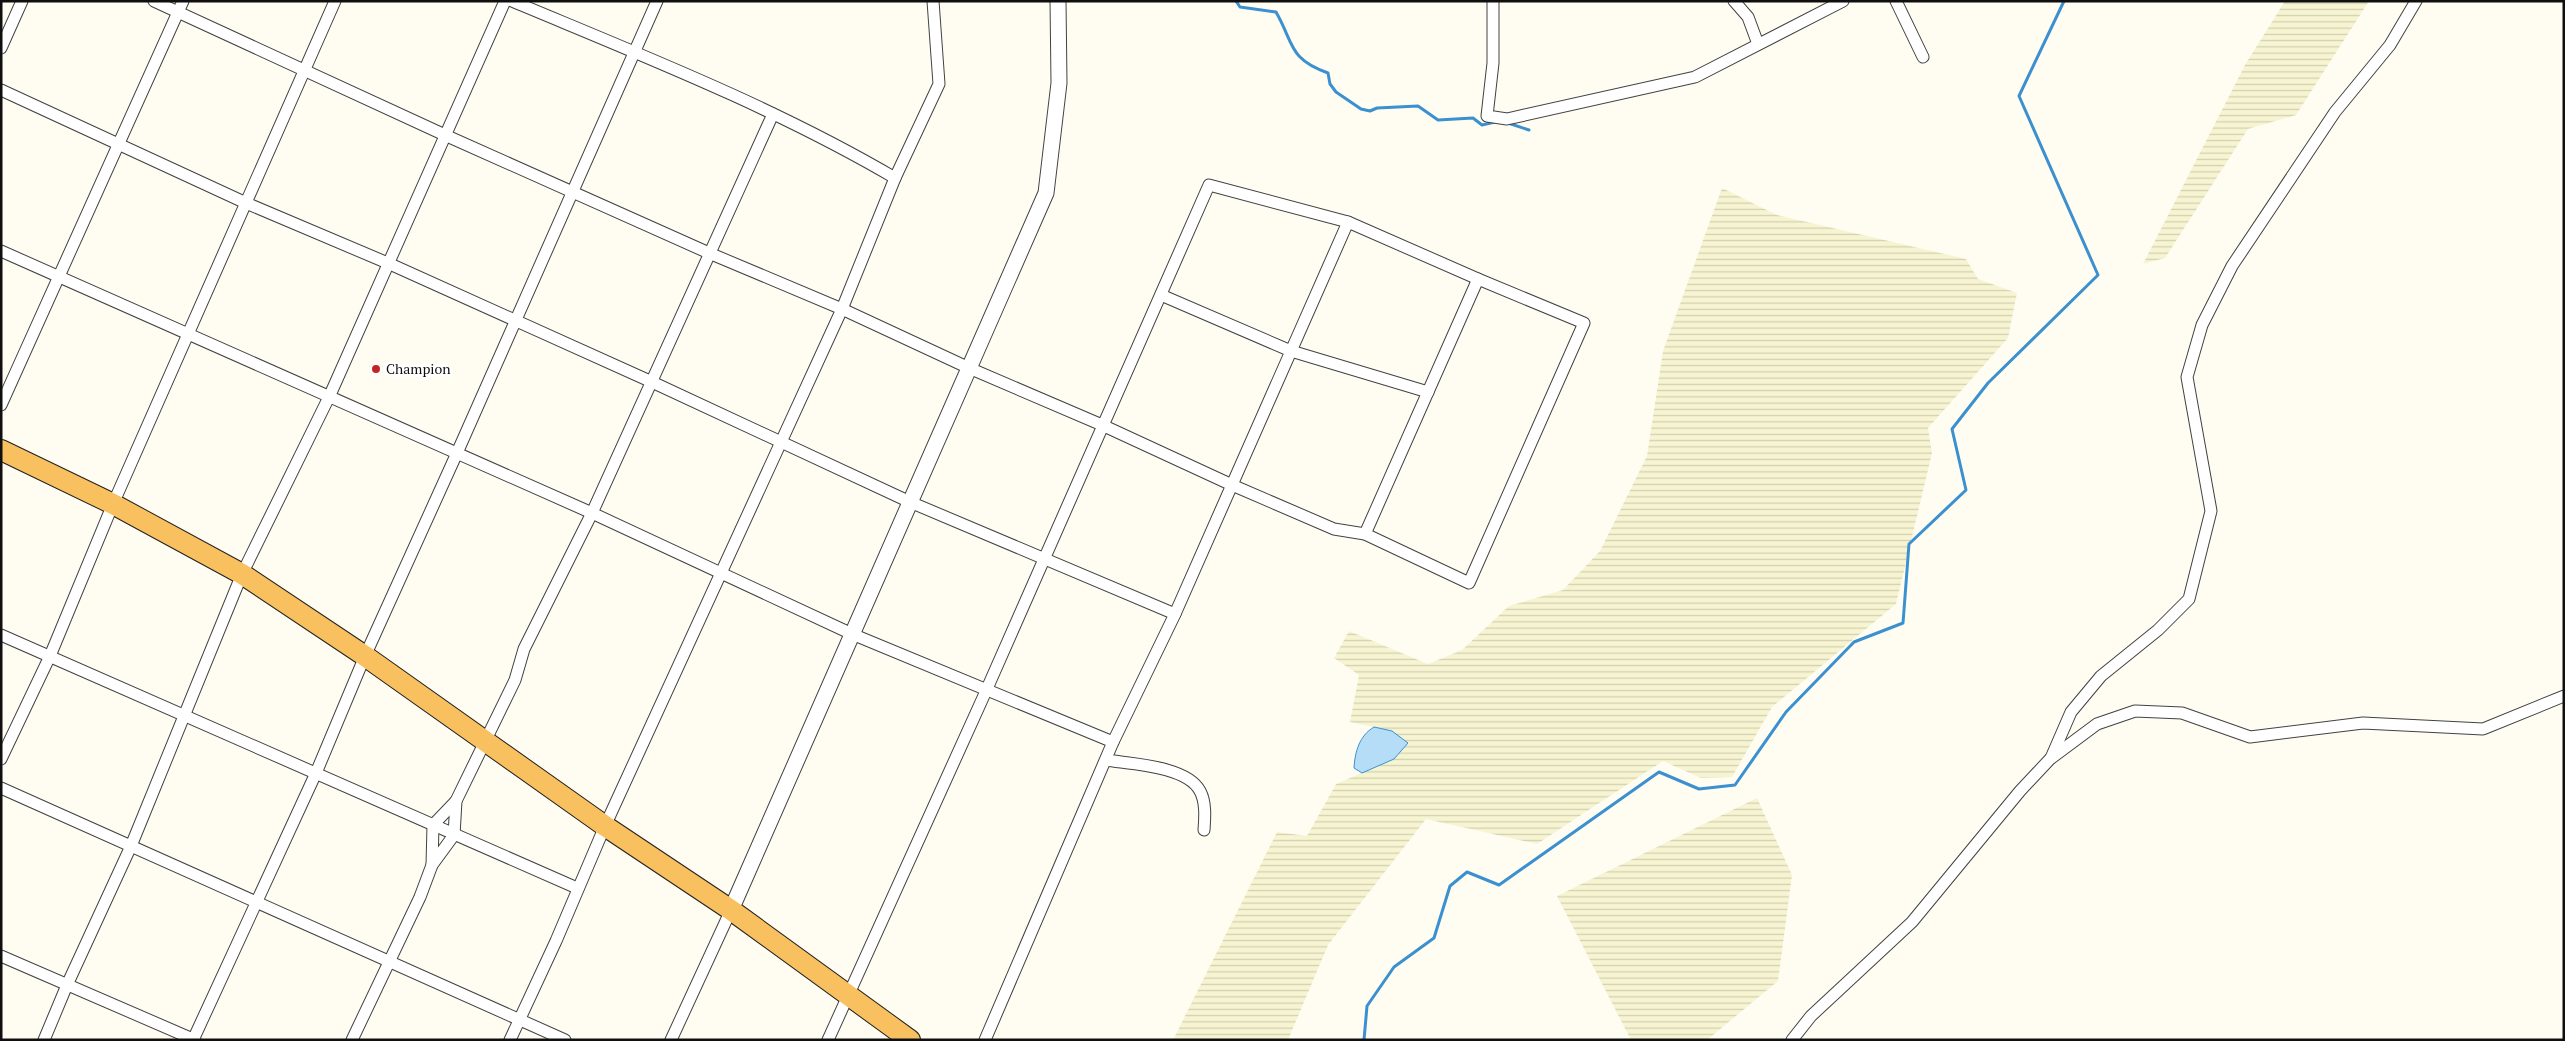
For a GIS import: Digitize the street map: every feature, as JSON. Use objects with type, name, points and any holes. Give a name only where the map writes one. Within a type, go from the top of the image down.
[{"type":"highway","points":[[1,450],[113,504],[242,574],[365,656],[605,826],[731,910],[910,1040]]},
{"type":"street","points":[[1,48],[22,1]]},
{"type":"street","points":[[154,1],[180,7],[304,69],[447,136],[710,253],[842,308],[970,368],[1102,424],[1232,485],[1334,529],[1365,534],[1469,583],[1584,323],[1348,222],[1209,185],[1102,424],[986,691],[828,1040]]},
{"type":"street","points":[[1,759],[50,656],[113,504],[335,1]]},
{"type":"street","points":[[44,1040],[67,985],[131,846],[242,574],[330,395],[447,136],[505,1]]},
{"type":"street","points":[[512,1],[634,52],[836,143],[896,178]]},
{"type":"street","points":[[1,956],[194,1040],[316,774],[365,656],[458,453],[657,1]]},
{"type":"street","points":[[510,1040],[556,941],[605,826],[842,308],[896,178],[939,84],[933,1]]},
{"type":"street","points":[[671,1040],[731,910],[1046,193],[1059,83],[1058,1]]},
{"type":"street","points":[[1493,1],[1493,63],[1487,116],[1508,119],[1695,77],[1843,1]]},
{"type":"street","points":[[1734,1],[1748,17],[1758,44]]},
{"type":"street","points":[[1896,1],[1923,57]]},
{"type":"street","points":[[2050,759],[2071,712],[2102,676],[2158,630],[2188,599],[2211,511],[2187,377],[2202,325],[2232,266],[2335,112],[2390,45],[2416,1]]},
{"type":"street","points":[[1,405],[180,7]]},
{"type":"street","points":[[1,90],[246,203],[516,320],[910,502],[1175,614]]},
{"type":"street","points":[[432,865],[434,826],[456,801],[515,680],[524,649],[592,513],[772,114]]},
{"type":"street","points":[[985,1040],[1113,742],[1175,614],[1348,222]]},
{"type":"street","points":[[1,251],[188,335],[330,395],[722,572],[852,634],[1113,742]]},
{"type":"street","points":[[1365,534],[1478,279]]},
{"type":"street","points":[[1161,295],[1291,351],[1428,392]]},
{"type":"street","points":[[1,635],[577,888]]},
{"type":"street","points":[[1792,1040],[1811,1016],[1912,922],[2020,791],[2050,759],[2097,724],[2135,711],[2182,713],[2250,737],[2363,723],[2483,729],[2564,696]]},
{"type":"street","points":[[1106,760],[1171,771],[1190,780],[1197,786],[1203,799],[1204,830]]},
{"type":"street","points":[[1,788],[564,1040]]},
{"type":"street","points":[[352,1040],[420,897],[432,865],[454,835],[456,801]]},
{"type":"shaded area","points":[[2285,1],[2369,1],[2296,115],[2248,129],[2165,258],[2143,264],[2245,65]]},
{"type":"shaded area","points":[[1722,188],[1777,215],[1966,259],[1978,279],[2017,293],[2008,338],[1928,428],[1932,453],[1896,604],[1772,707],[1732,777],[1701,778],[1663,761],[1537,844],[1426,819],[1328,945],[1288,1040],[1173,1040],[1277,832],[1307,836],[1336,784],[1394,759],[1392,731],[1350,722],[1359,675],[1334,658],[1349,631],[1428,664],[1462,650],[1509,606],[1563,590],[1600,551],[1647,456],[1663,351]]},
{"type":"shaded area","points":[[1757,798],[1792,875],[1778,981],[1707,1040],[1631,1040],[1557,896]]},
{"type":"water","points":[[1374,727],[1392,731],[1408,743],[1394,759],[1362,773],[1354,768],[1355,756],[1361,740]]},
{"type":"waterway","points":[[1236,1],[1240,7],[1276,12],[1299,56],[1315,68],[1328,73],[1330,84],[1336,92],[1361,109],[1370,111],[1377,108],[1418,106],[1438,120],[1473,118],[1482,125],[1495,122]]},
{"type":"waterway","points":[[1364,1040],[1367,1006],[1394,967],[1434,938],[1450,886],[1467,872],[1499,885],[1659,772],[1699,789],[1735,785],[1786,712],[1854,642],[1903,623],[1909,544],[1966,490],[1952,429],[1988,383],[2098,275],[2019,96],[2064,1]]},
{"type":"waterway","points":[[1508,123],[1529,130]]},
{"type":"place","name":"Champion","points":[[376,369]]}]
